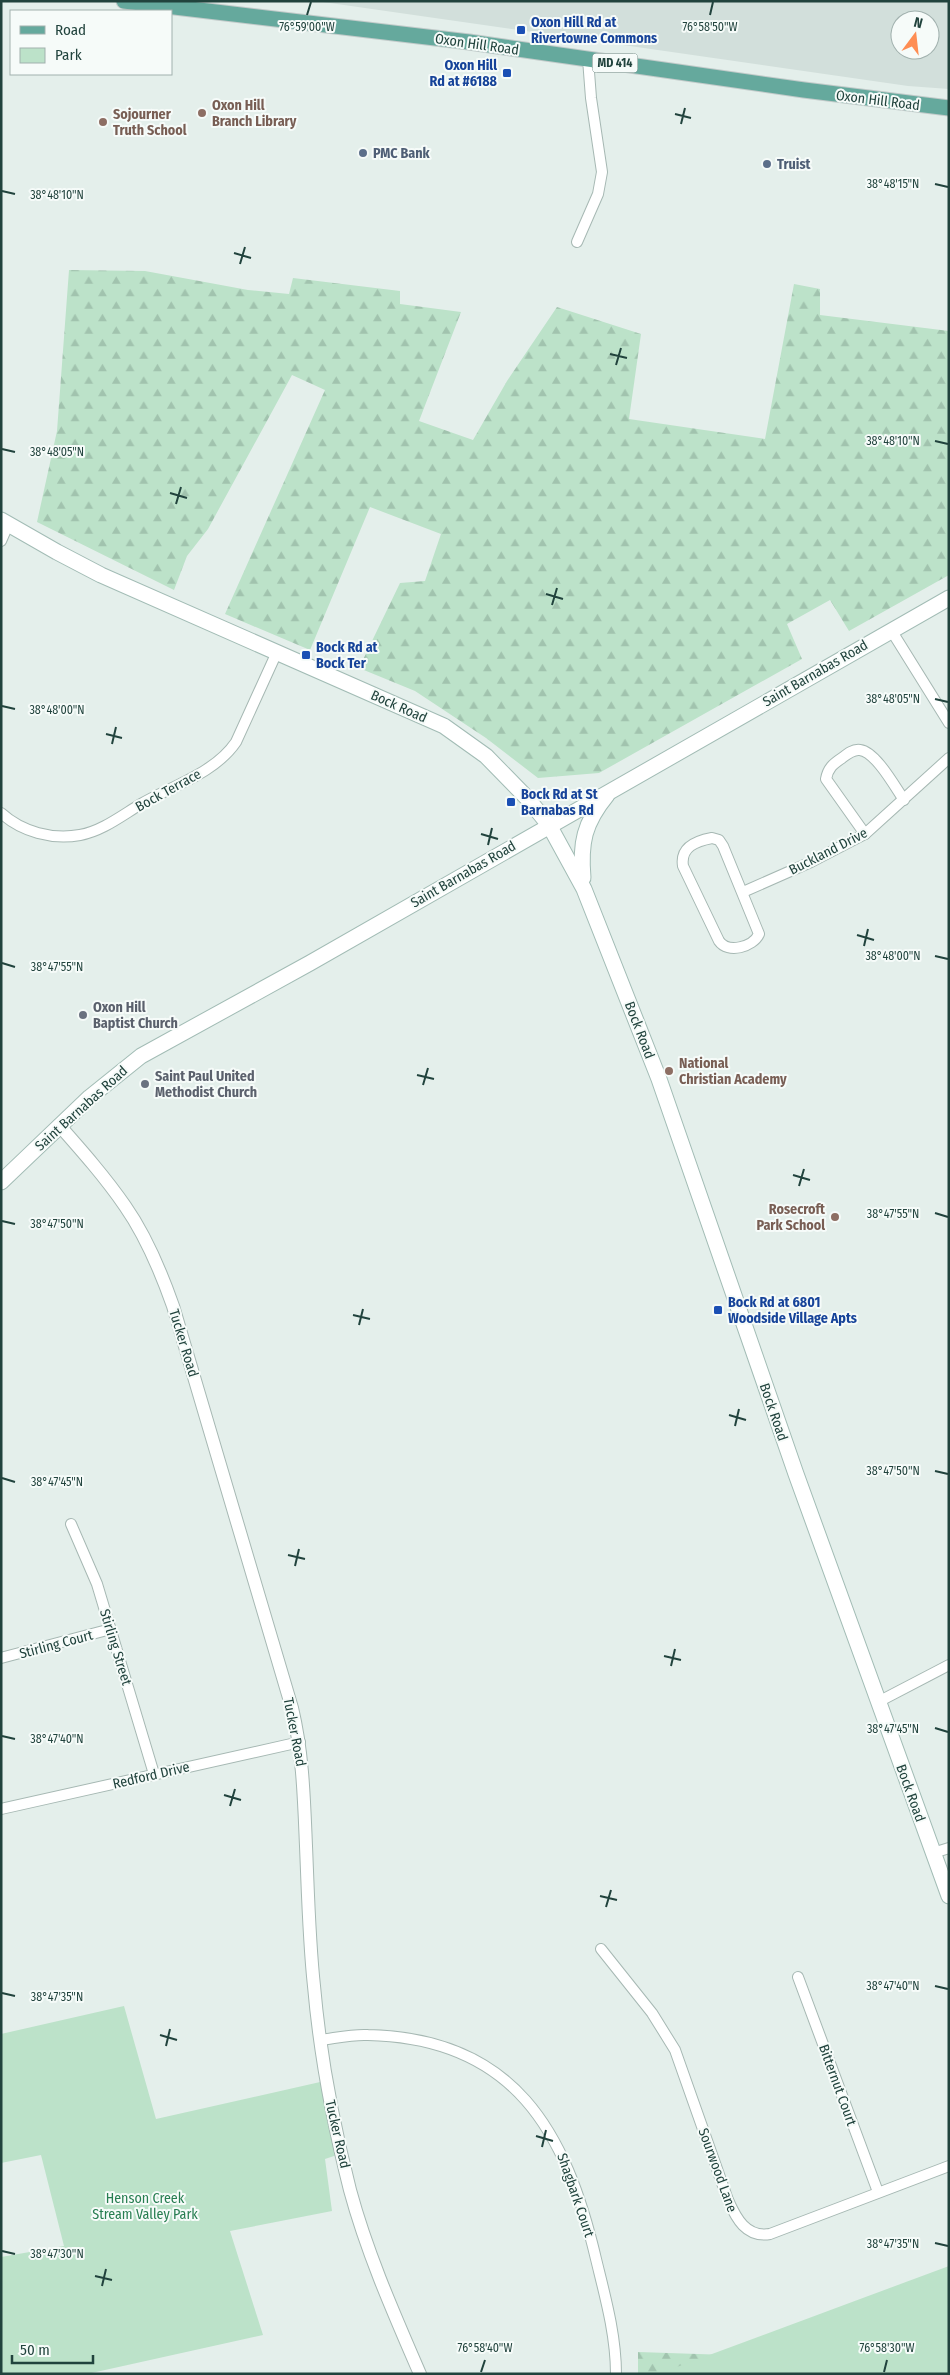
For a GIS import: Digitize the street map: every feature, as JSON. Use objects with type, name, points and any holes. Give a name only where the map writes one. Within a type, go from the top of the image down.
[{"type":"main road","name":"Oxon Hill Road","points":[[124,1],[469,42],[804,90],[949,108]]},
{"type":"main road","name":"Bock Road","points":[[4,522],[101,575],[454,732],[503,771],[549,825],[584,889],[659,1079],[755,1358],[949,1896]]},
{"type":"main road","name":"Saint Barnabas Road","points":[[1,1182],[90,1097],[141,1056],[310,963],[949,598]]},
{"type":"main road","points":[[584,889],[581,856],[586,828],[595,810],[612,789]]},
{"type":"street","points":[[577,242],[598,194],[602,172],[591,98],[588,59]]},
{"type":"street","points":[[1,541],[4,522]]},
{"type":"street","points":[[891,630],[949,723]]},
{"type":"street","name":"Bock Terrace","points":[[1,813],[16,825],[37,833],[59,836],[80,835],[102,828],[203,770],[226,755],[236,742],[277,652]]},
{"type":"street","points":[[865,834],[826,779],[830,766],[852,751],[859,750],[868,753],[879,764],[904,800]]},
{"type":"street","name":"Buckland Drive","points":[[743,892],[811,862],[865,834],[949,758]]},
{"type":"street","points":[[706,839],[719,840],[743,892],[759,934],[757,939],[730,950],[719,942],[683,866],[682,858],[685,851],[692,844],[706,839]]},
{"type":"street","name":"Tucker Road","points":[[59,1125],[125,1205],[149,1249],[164,1282],[173,1306],[269,1628],[300,1742],[311,1955],[327,2087],[350,2191],[381,2282],[420,2374]]},
{"type":"street","name":"Stirling Street","points":[[71,1524],[94,1576],[154,1774]]},
{"type":"street","name":"Stirling Court","points":[[1,1658],[111,1629]]},
{"type":"street","points":[[878,1702],[949,1665]]},
{"type":"street","name":"Redford Drive","points":[[1,1809],[300,1742]]},
{"type":"street","points":[[933,1853],[949,1848]]},
{"type":"street","name":"Sourwood Lane","points":[[601,1949],[652,2013],[675,2050],[728,2200],[737,2220],[745,2228],[762,2235],[770,2234],[949,2166]]},
{"type":"street","name":"Bitternut Court","points":[[798,1977],[878,2192]]},
{"type":"street","name":"Shagbark Court","points":[[320,2040],[367,2034],[403,2037],[449,2048],[492,2068],[532,2105],[562,2153],[587,2220],[616,2354],[616,2374]]},
{"type":"shaded area","points":[[316,1],[949,1],[949,89],[908,86]]},
{"type":"green space","points":[[69,270],[145,271],[248,290],[289,294],[293,278],[400,291],[400,304],[461,312],[419,421],[473,440],[507,381],[557,307],[641,334],[629,419],[765,439],[794,284],[820,289],[820,315],[949,331],[949,575],[849,631],[830,600],[787,624],[802,659],[599,773],[538,778],[486,738],[415,691],[359,668],[400,583],[425,581],[441,534],[370,507],[310,650],[225,614],[325,390],[292,375],[208,529],[187,556],[174,590],[37,522],[57,431]]},
{"type":"green space","name":"Henson Creek Stream Valley Park","points":[[124,2006],[156,2119],[329,2080],[343,2153],[325,2159],[332,2211],[230,2231],[263,2335],[87,2374],[1,2374],[1,2257],[64,2246],[41,2155],[1,2163],[1,2034]]},
{"type":"green space","points":[[949,2266],[949,2374],[658,2374]]},
{"type":"green space","points":[[638,2352],[758,2356],[766,2374],[638,2374]]},
{"type":"place","name":"Oxon Hill Rd at Rivertowne Commons","points":[[521,30]]},
{"type":"place","name":"Oxon Hill Rd at #6188","points":[[507,73]]},
{"type":"place","name":"Oxon Hill Branch Library","points":[[202,113]]},
{"type":"place","name":"Sojourner Truth School","points":[[103,122]]},
{"type":"place","name":"PMC Bank","points":[[363,153]]},
{"type":"place","name":"Truist","points":[[767,164]]},
{"type":"place","name":"Bock Rd at Bock Ter","points":[[306,655]]},
{"type":"place","name":"Bock Rd at St Barnabas Rd","points":[[511,802]]},
{"type":"place","name":"Oxon Hill Baptist Church","points":[[83,1015]]},
{"type":"place","name":"National Christian Academy","points":[[669,1071]]},
{"type":"place","name":"Saint Paul United Methodist Church","points":[[145,1084]]},
{"type":"place","name":"Rosecroft Park School","points":[[835,1217]]},
{"type":"place","name":"Bock Rd at 6801 Woodside Village Apts","points":[[718,1310]]}]
